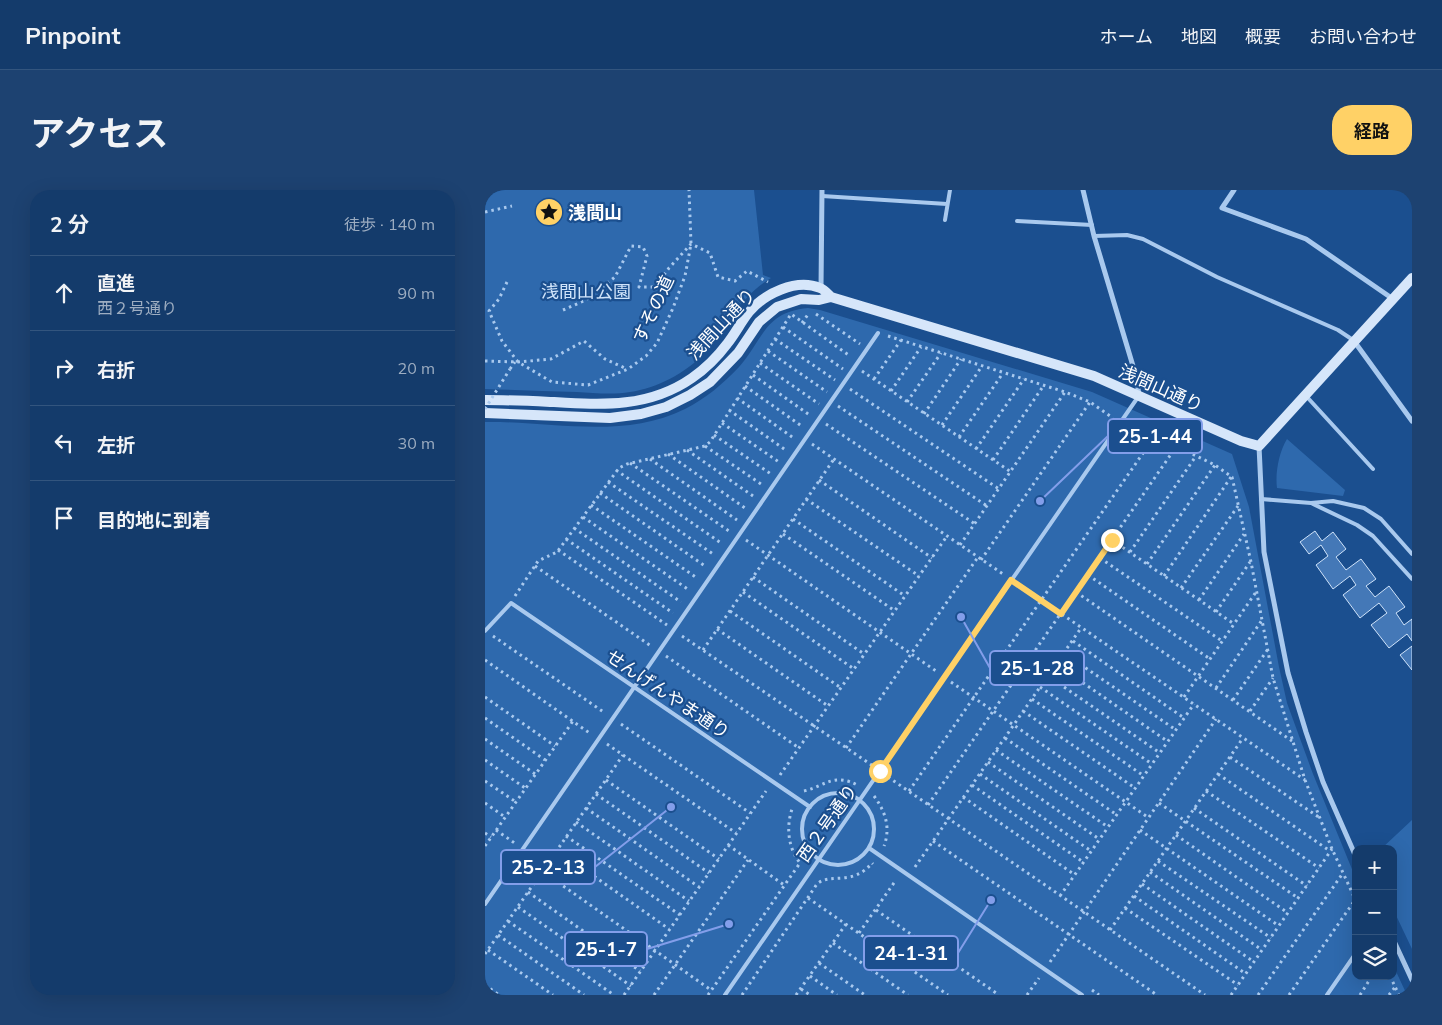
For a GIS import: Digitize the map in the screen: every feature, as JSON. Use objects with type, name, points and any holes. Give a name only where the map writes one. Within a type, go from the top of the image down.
[{"type":"street","points":[[1083,190],[1136,376],[1139,396]]},
{"type":"street","points":[[1233,190],[1222,208],[1305,239],[1393,299]]},
{"type":"street","points":[[821,288],[822,193]]},
{"type":"street","points":[[1352,847],[1323,782],[1305,732],[1288,673],[1264,552],[1259,446],[1412,278]]},
{"type":"street","name":"浅間山通り","points":[[485,400],[606,404],[631,403],[654,397],[692,378],[727,344],[749,312],[770,295],[782,289],[805,285],[821,288],[831,297],[1094,376],[1241,441],[1259,446]]},
{"type":"street","name":"浅間山通り","points":[[485,413],[610,418],[641,414],[666,407],[691,395],[710,382],[738,353],[759,322],[777,306],[801,299],[819,300],[831,297]]},
{"type":"street","points":[[1355,341],[1412,421]]},
{"type":"street","points":[[1397,948],[1412,980]]},
{"type":"lane","points":[[945,220],[949,190]]},
{"type":"lane","points":[[822,193],[947,204]]},
{"type":"lane","points":[[1017,221],[1092,225]]},
{"type":"lane","points":[[1095,236],[1127,235],[1143,239],[1217,277],[1338,330],[1355,341]]},
{"type":"lane","points":[[485,904],[878,333]]},
{"type":"lane","points":[[1305,395],[1373,469]]},
{"type":"lane","name":"西２号通り","points":[[725,995],[1139,396]]},
{"type":"lane","points":[[1261,499],[1311,503],[1333,501],[1364,508],[1381,519],[1412,554]]},
{"type":"lane","points":[[1311,503],[1357,525],[1373,536],[1412,579]]},
{"type":"lane","points":[[485,631],[511,603]]},
{"type":"lane","name":"せんげんやま通り","points":[[511,603],[809,807]]},
{"type":"lane","points":[[839,793],[850,794],[860,800],[870,812],[874,827],[873,838],[869,848],[857,859],[841,865],[829,864],[819,859],[810,851],[804,841],[802,830],[804,818],[809,807],[823,797],[839,793]]},
{"type":"lane","points":[[869,848],[1082,995]]},
{"type":"lane","points":[[1327,995],[1352,959]]},
{"type":"path","name":"すその道","points":[[485,361],[516,362],[552,382],[588,385],[628,369],[646,356],[657,343],[685,276],[691,244],[689,190]]},
{"type":"path","points":[[485,212],[512,206]]},
{"type":"path","points":[[563,310],[587,300],[615,277],[631,246],[643,247],[647,256],[639,286],[655,287],[691,244],[710,253],[718,277],[735,281],[747,271],[782,289]]},
{"type":"path","points":[[507,282],[499,299],[489,311],[502,341],[516,362]]},
{"type":"path","points":[[802,323],[811,310],[867,348]]},
{"type":"path","points":[[511,603],[518,595],[538,561],[558,550],[619,468],[630,463],[705,446],[714,435],[791,314],[858,362]]},
{"type":"path","points":[[783,327],[850,374]]},
{"type":"path","points":[[878,333],[1044,385],[1090,402],[1150,443]]},
{"type":"path","points":[[775,339],[999,489]]},
{"type":"path","points":[[874,379],[901,340]]},
{"type":"path","points":[[485,409],[516,362],[551,359],[584,341],[605,359],[628,369]]},
{"type":"path","points":[[891,391],[921,347]]},
{"type":"path","points":[[768,350],[833,399],[987,506]]},
{"type":"path","points":[[907,402],[941,353]]},
{"type":"path","points":[[925,414],[961,359]]},
{"type":"path","points":[[760,363],[826,408]]},
{"type":"path","points":[[855,366],[1011,472]]},
{"type":"path","points":[[942,425],[982,366]]},
{"type":"path","points":[[959,437],[1003,373]]},
{"type":"path","points":[[753,375],[975,524]]},
{"type":"path","points":[[976,448],[1024,379]]},
{"type":"path","points":[[993,460],[1044,385]]},
{"type":"path","points":[[745,386],[810,432]]},
{"type":"path","points":[[960,545],[1065,392]]},
{"type":"path","points":[[737,398],[834,459],[1305,780]]},
{"type":"path","points":[[846,748],[1090,402]]},
{"type":"path","points":[[729,410],[794,455]]},
{"type":"path","points":[[722,422],[786,467]]},
{"type":"path","points":[[714,435],[778,479]]},
{"type":"path","points":[[909,791],[1155,436],[1215,465],[1231,477],[1251,562],[1273,678],[1305,780],[1331,850],[1352,893]]},
{"type":"path","points":[[705,446],[770,490]]},
{"type":"path","points":[[928,805],[1176,446]]},
{"type":"path","points":[[687,450],[762,502]]},
{"type":"path","points":[[668,454],[754,514]]},
{"type":"path","points":[[1130,552],[1195,456]]},
{"type":"path","points":[[649,459],[746,526]]},
{"type":"path","points":[[703,650],[834,459]]},
{"type":"path","points":[[630,463],[738,537]]},
{"type":"path","points":[[1147,564],[1215,465]]},
{"type":"path","points":[[617,470],[730,549]]},
{"type":"path","points":[[1164,576],[1231,477]]},
{"type":"path","points":[[819,480],[932,558]]},
{"type":"path","points":[[608,482],[722,560]]},
{"type":"path","points":[[600,493],[714,572]]},
{"type":"path","points":[[806,499],[919,576]]},
{"type":"path","points":[[591,505],[706,584]]},
{"type":"path","points":[[1181,588],[1238,505]]},
{"type":"path","points":[[583,516],[697,596]]},
{"type":"path","points":[[793,519],[905,596]]},
{"type":"path","points":[[575,528],[690,608]]},
{"type":"path","points":[[783,534],[895,611]]},
{"type":"path","points":[[1199,600],[1245,534]]},
{"type":"path","points":[[772,769],[780,775],[947,536]]},
{"type":"path","points":[[566,539],[682,619]]},
{"type":"path","points":[[1112,540],[1234,624]]},
{"type":"path","points":[[558,550],[1205,995]]},
{"type":"path","points":[[1100,558],[1222,641]]},
{"type":"path","points":[[1216,612],[1251,562]]},
{"type":"path","points":[[1088,575],[1211,659]]},
{"type":"path","points":[[753,578],[864,654]]},
{"type":"path","points":[[743,592],[854,669]]},
{"type":"path","points":[[1076,592],[1293,741]]},
{"type":"path","points":[[1184,697],[1256,592]]},
{"type":"path","points":[[729,611],[841,688]]},
{"type":"path","points":[[1216,688],[1262,620]]},
{"type":"path","points":[[914,868],[1081,628]]},
{"type":"path","points":[[717,629],[829,706]]},
{"type":"path","points":[[1073,641],[1184,718]]},
{"type":"path","points":[[1233,700],[1268,649]]},
{"type":"path","points":[[1064,652],[1176,730]]},
{"type":"path","points":[[485,660],[736,833]]},
{"type":"path","points":[[1056,664],[1167,741]]},
{"type":"path","points":[[1048,676],[1160,753]]},
{"type":"path","points":[[1250,712],[1273,678]]},
{"type":"path","points":[[1040,687],[1152,764]]},
{"type":"path","points":[[485,697],[555,746]]},
{"type":"path","points":[[1032,699],[1144,776]]},
{"type":"path","points":[[1060,896],[1193,704]]},
{"type":"path","points":[[1023,711],[1135,788]]},
{"type":"path","points":[[485,718],[545,760]]},
{"type":"path","points":[[1027,995],[1216,719]]},
{"type":"path","points":[[485,846],[573,720]]},
{"type":"path","points":[[1005,738],[1117,815]]},
{"type":"path","points":[[1110,930],[1243,738]]},
{"type":"path","points":[[485,739],[535,774]]},
{"type":"path","points":[[996,750],[1108,827]]},
{"type":"path","points":[[485,954],[623,755]]},
{"type":"path","points":[[1230,757],[1321,819]]},
{"type":"path","points":[[485,760],[525,788]]},
{"type":"path","points":[[988,762],[1099,839]]},
{"type":"path","points":[[980,774],[1091,851]]},
{"type":"path","points":[[1218,774],[1331,850]]},
{"type":"path","points":[[606,780],[719,859]]},
{"type":"path","points":[[797,786],[805,792],[825,782],[842,780],[859,786]]},
{"type":"path","points":[[485,781],[516,802]]},
{"type":"path","points":[[972,785],[1083,862]]},
{"type":"path","points":[[624,995],[766,791],[772,796]]},
{"type":"path","points":[[1206,791],[1319,868]]},
{"type":"path","points":[[596,794],[709,873]]},
{"type":"path","points":[[874,795],[883,809],[887,824],[884,847],[891,852]]},
{"type":"path","points":[[963,797],[1075,874]]},
{"type":"path","points":[[485,803],[505,817]]},
{"type":"path","points":[[1159,803],[1298,898]]},
{"type":"path","points":[[708,995],[800,863],[793,852],[788,829],[792,809],[786,804]]},
{"type":"path","points":[[586,808],[699,887]]},
{"type":"path","points":[[1194,808],[1307,886]]},
{"type":"path","points":[[576,822],[689,901]]},
{"type":"path","points":[[1140,830],[1279,926]]},
{"type":"path","points":[[485,833],[491,837]]},
{"type":"path","points":[[1176,835],[1288,913]]},
{"type":"path","points":[[567,836],[679,915]]},
{"type":"path","points":[[933,841],[1157,995]]},
{"type":"path","points":[[728,845],[784,885]]},
{"type":"path","points":[[557,850],[669,929]]},
{"type":"path","points":[[1231,995],[1331,850]]},
{"type":"path","points":[[654,995],[748,860]]},
{"type":"path","points":[[1158,860],[1271,938]]},
{"type":"path","points":[[907,862],[922,873]]},
{"type":"path","points":[[742,995],[822,880],[854,877],[872,863],[880,869]]},
{"type":"path","points":[[542,871],[711,990]]},
{"type":"path","points":[[1150,872],[1262,950]]},
{"type":"path","points":[[1258,995],[1343,873]]},
{"type":"path","points":[[888,874],[904,885]]},
{"type":"path","points":[[859,934],[896,880]]},
{"type":"path","points":[[1141,884],[1254,962]]},
{"type":"path","points":[[528,892],[640,971]]},
{"type":"path","points":[[1134,896],[1246,974]]},
{"type":"path","points":[[808,898],[948,995]]},
{"type":"path","points":[[1289,995],[1352,904]]},
{"type":"path","points":[[518,907],[631,986]]},
{"type":"path","points":[[1125,908],[1238,986]]},
{"type":"path","points":[[876,910],[999,995]]},
{"type":"path","points":[[508,921],[614,995]]},
{"type":"path","points":[[796,995],[846,924]]},
{"type":"path","points":[[498,935],[584,995]]},
{"type":"path","points":[[833,943],[908,995]]},
{"type":"path","points":[[488,950],[553,995]]},
{"type":"path","points":[[1042,956],[1058,967]]},
{"type":"path","points":[[819,963],[865,995]]},
{"type":"path","points":[[1032,972],[1046,982]]},
{"type":"path","points":[[809,976],[837,995]]},
{"type":"path","points":[[1359,995],[1369,980]]},
{"type":"path","points":[[1392,980],[1399,995]]},
{"type":"path","points":[[485,985],[499,995]]},
{"type":"path","points":[[1389,995],[1395,987]]},
{"type":"path","points":[[801,989],[810,995]]},
{"type":"path","points":[[1091,990],[1099,995]]},
{"type":"green space","name":"浅間山公園","points":[[485,190],[754,190],[763,275],[771,278],[759,286],[741,304],[704,354],[679,374],[650,387],[630,392],[604,394],[485,389]]},
{"type":"green space","points":[[808,308],[820,310],[1092,392],[1232,454],[1249,507],[1287,703],[1313,774],[1352,869],[1352,980],[1397,980],[1397,974],[1407,995],[485,995],[485,422],[587,427],[637,424],[661,418],[685,409],[707,396],[739,367],[773,321],[793,311]]},
{"type":"green space","points":[[1287,439],[1345,490],[1343,496],[1277,488],[1278,463]]},
{"type":"green space","points":[[1412,820],[1412,949],[1397,917],[1397,845],[1385,845]]},
{"type":"building","points":[[1315,531],[1322,541],[1333,532],[1346,549],[1336,557],[1346,570],[1361,559],[1376,579],[1366,586],[1375,597],[1389,586],[1405,607],[1396,613],[1404,625],[1412,619],[1412,641],[1407,634],[1389,648],[1371,625],[1387,613],[1379,603],[1360,618],[1343,595],[1356,585],[1350,576],[1333,589],[1316,565],[1328,556],[1321,545],[1309,554],[1300,542]]},
{"type":"building","points":[[1412,646],[1412,670],[1400,655]]},
{"type":"place","name":"浅間山","points":[[549,212]]},
{"type":"place","name":"25-1-44","points":[[1040,501]]},
{"type":"place","name":"25-1-28","points":[[961,617]]},
{"type":"place","name":"25-2-13","points":[[671,807]]},
{"type":"place","name":"24-1-31","points":[[991,900]]},
{"type":"place","name":"25-1-7","points":[[729,924]]},
{"type":"route","points":[[880,771],[1011,580],[1061,614],[1112,540]]}]
